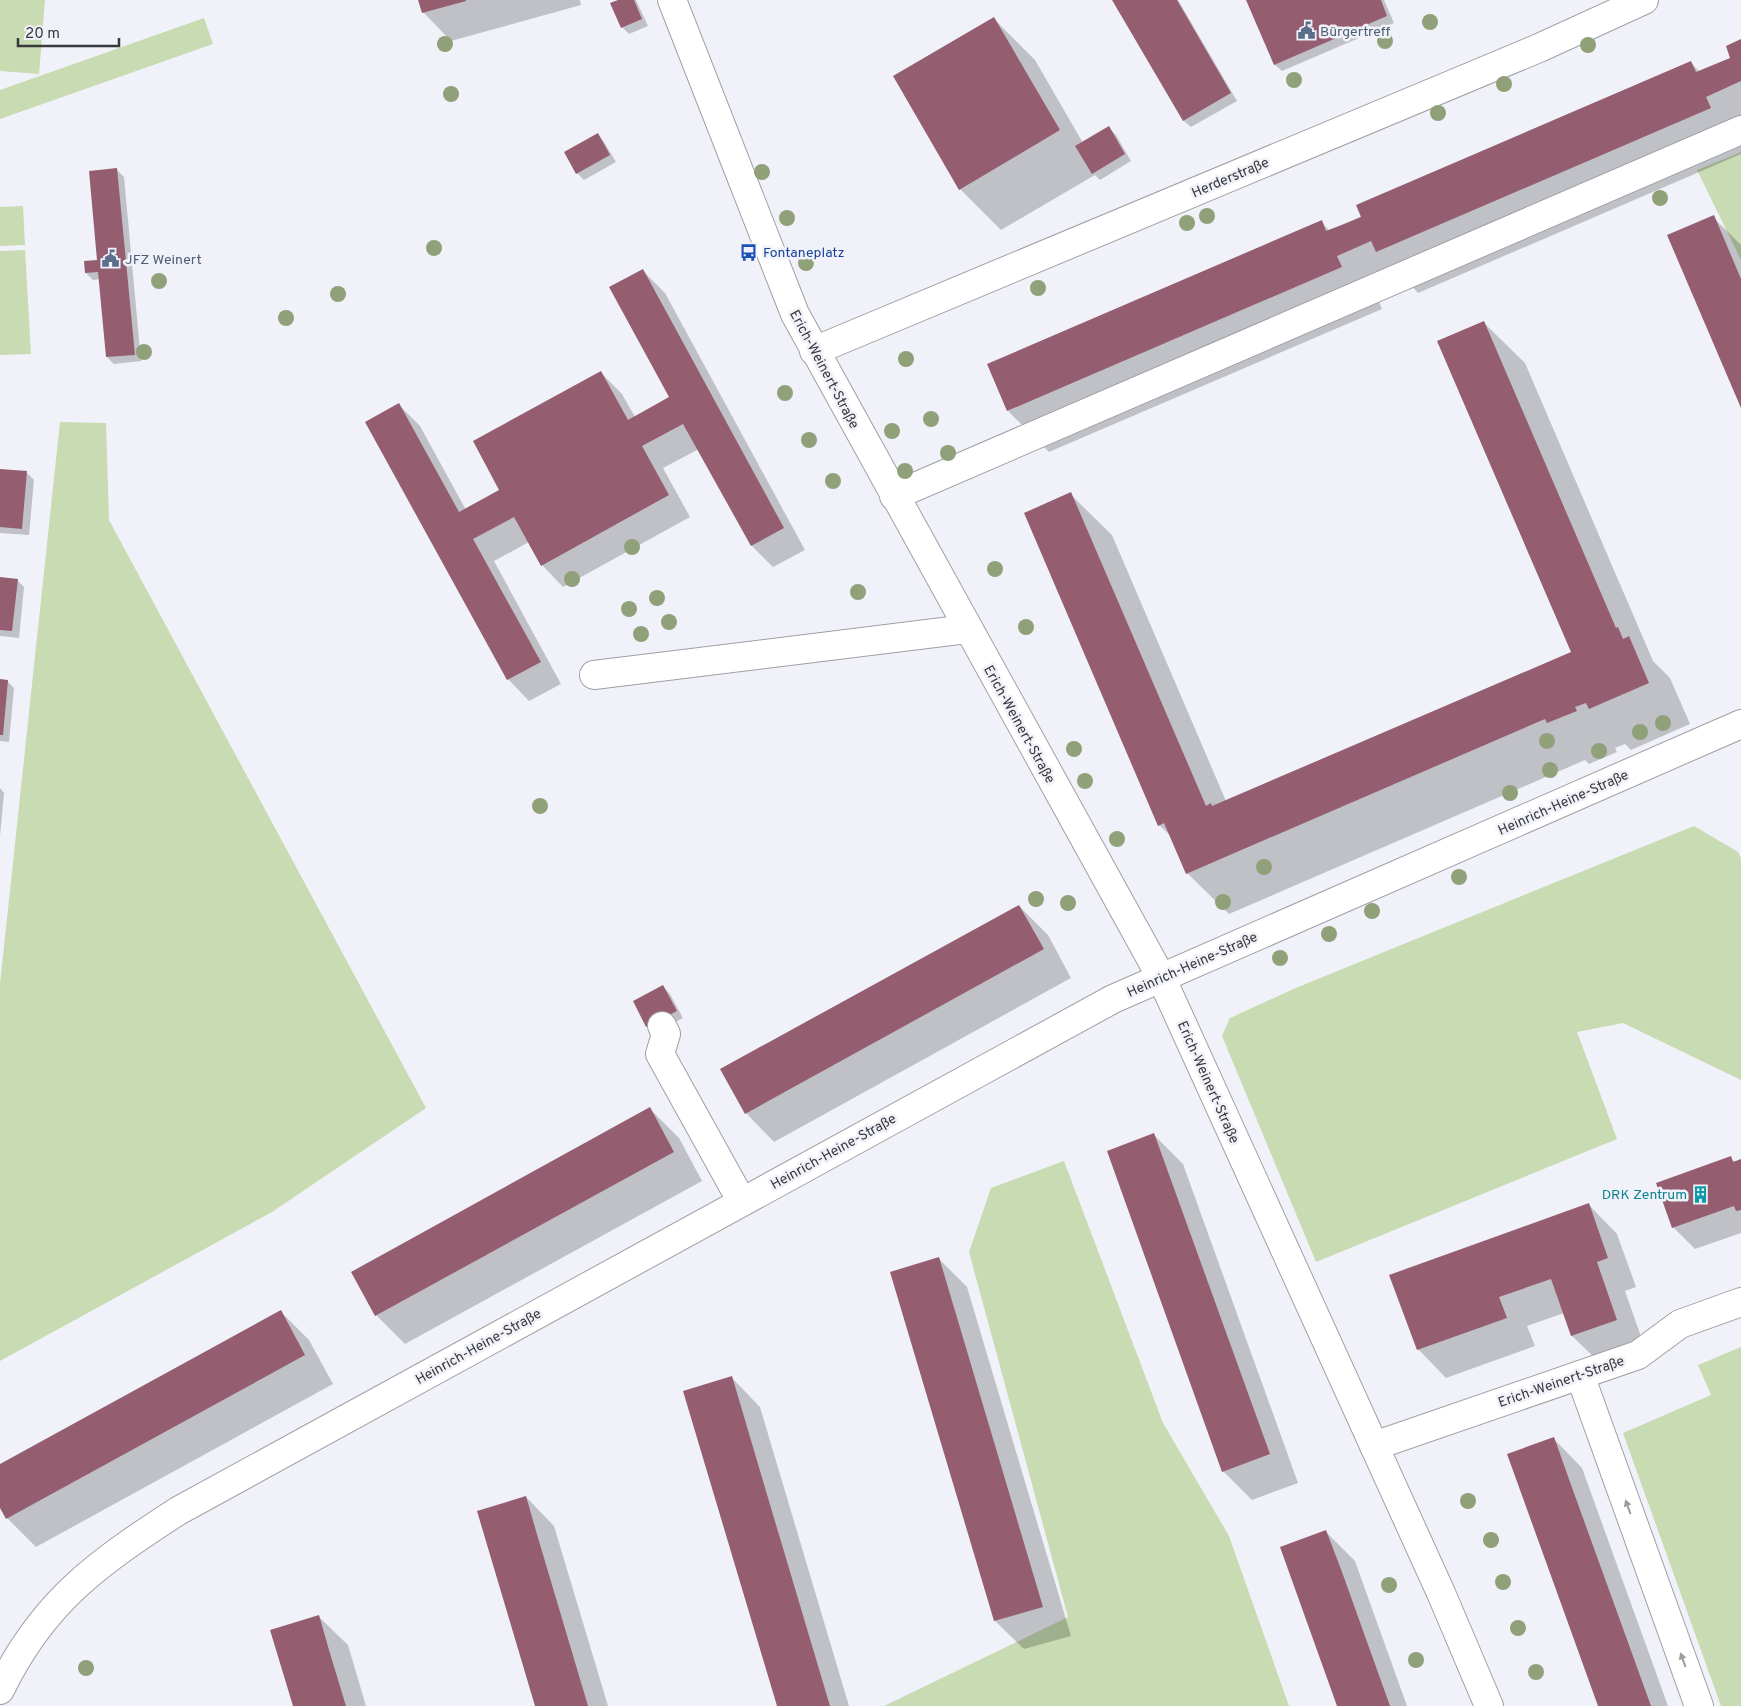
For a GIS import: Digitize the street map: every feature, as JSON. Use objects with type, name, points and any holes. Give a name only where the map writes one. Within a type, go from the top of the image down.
[{"type":"street","name":"Erich-Weinert-Straße","points":[[672,0],[781,283],[814,351],[1161,977],[1374,1446],[1489,1706]]},
{"type":"street","name":"Herderstraße","points":[[814,351],[1539,48],[1644,0]]},
{"type":"street","points":[[894,496],[1741,130]]},
{"type":"street","points":[[594,675],[968,629]]},
{"type":"street","name":"Heinrich-Heine-Straße","points":[[0,1690],[26,1641],[57,1604],[96,1566],[178,1511],[1113,998],[1741,724]]},
{"type":"street","points":[[662,1026],[666,1034],[660,1054],[742,1202]]},
{"type":"street","name":"Erich-Weinert-Straße","points":[[1374,1446],[1638,1355],[1680,1324],[1741,1302]]},
{"type":"street","points":[[1580,1375],[1699,1706]]},
{"type":"green space","points":[[0,0],[45,0],[39,74],[0,71]]},
{"type":"green space","points":[[204,18],[213,44],[0,119],[0,90]]},
{"type":"green space","points":[[1741,152],[1741,260],[1697,170]]},
{"type":"green space","points":[[23,206],[25,245],[0,246],[0,207]]},
{"type":"green space","points":[[25,250],[31,354],[0,355],[0,251]]},
{"type":"green space","points":[[60,422],[106,423],[109,520],[426,1108],[272,1212],[0,1361],[0,984]]},
{"type":"green space","points":[[1694,826],[1738,852],[1741,858],[1741,1080],[1623,1023],[1577,1032],[1617,1139],[1316,1262],[1222,1036],[1230,1018],[1298,987]]},
{"type":"green space","points":[[1064,1161],[1163,1423],[1229,1536],[1289,1706],[884,1706],[1068,1617],[969,1252],[991,1188]]},
{"type":"green space","points":[[1741,1347],[1741,1706],[1721,1706],[1623,1433],[1711,1395],[1698,1365]]},
{"type":"building","points":[[418,0],[466,0],[466,1],[422,13]]},
{"type":"building","points":[[618,0],[634,0],[642,19],[621,28],[610,3]]},
{"type":"building","points":[[1112,0],[1177,0],[1231,93],[1183,121]]},
{"type":"building","name":"Bürgertreff","points":[[1246,0],[1381,0],[1387,16],[1274,65]]},
{"type":"building","points":[[994,17],[1060,130],[959,190],[893,76]]},
{"type":"building","points":[[1741,39],[1741,81],[1706,97],[1711,108],[1376,252],[1371,241],[1337,256],[1342,267],[1007,411],[987,364],[1322,220],[1326,231],[1361,217],[1356,205],[1691,61],[1696,72],[1730,58],[1726,46]]},
{"type":"building","points":[[1109,126],[1125,154],[1092,174],[1075,146]]},
{"type":"building","points":[[598,133],[610,155],[576,174],[564,152]]},
{"type":"building","points":[[117,168],[135,355],[106,357],[98,272],[85,273],[84,261],[97,260],[89,171]]},
{"type":"building","points":[[1714,215],[1741,279],[1741,408],[1667,235]]},
{"type":"building","points":[[643,269],[784,528],[751,546],[683,424],[642,446],[669,495],[541,566],[514,517],[473,539],[541,662],[507,680],[365,422],[399,403],[459,512],[499,490],[473,441],[601,371],[628,420],[669,397],[609,287]]},
{"type":"building","points":[[1484,321],[1616,628],[1618,627],[1623,639],[1629,636],[1649,683],[1589,709],[1586,703],[1575,707],[1577,711],[1547,723],[1545,719],[1186,874],[1164,823],[1158,826],[1024,513],[1071,492],[1206,806],[1211,803],[1212,806],[1571,652],[1437,341]]},
{"type":"building","points":[[0,469],[27,471],[22,529],[0,527]]},
{"type":"building","points":[[0,577],[18,579],[12,631],[0,630]]},
{"type":"building","points":[[0,679],[8,680],[3,735],[0,735]]},
{"type":"building","points":[[1019,905],[1044,949],[745,1114],[720,1069]]},
{"type":"building","points":[[663,985],[677,1011],[646,1027],[633,1001]]},
{"type":"building","points":[[650,1107],[674,1152],[375,1316],[351,1272]]},
{"type":"building","points":[[1154,1133],[1270,1454],[1222,1472],[1107,1151]]},
{"type":"building","name":"DRK Zentrum","points":[[1731,1156],[1733,1162],[1741,1159],[1741,1210],[1736,1211],[1734,1206],[1672,1228],[1656,1183]]},
{"type":"building","points":[[1589,1203],[1608,1258],[1597,1262],[1617,1320],[1571,1336],[1551,1279],[1499,1297],[1507,1318],[1417,1350],[1389,1275]]},
{"type":"building","points":[[939,1257],[1043,1607],[994,1621],[890,1272]]},
{"type":"building","points":[[281,1310],[305,1355],[6,1519],[0,1508],[0,1464]]},
{"type":"building","points":[[732,1376],[830,1706],[777,1706],[683,1391]]},
{"type":"building","points":[[1554,1437],[1651,1706],[1598,1706],[1507,1454]]},
{"type":"building","points":[[526,1496],[588,1706],[535,1706],[477,1511]]},
{"type":"building","points":[[1326,1530],[1390,1706],[1337,1706],[1280,1547]]},
{"type":"building","points":[[319,1615],[346,1706],[293,1706],[270,1630]]},
{"type":"place","name":"Bürgertreff","points":[[1306,31]]},
{"type":"place","name":"Fontaneplatz","points":[[749,252]]},
{"type":"place","name":"JFZ Weinert","points":[[111,259]]},
{"type":"place","name":"DRK Zentrum","points":[[1701,1194]]}]
